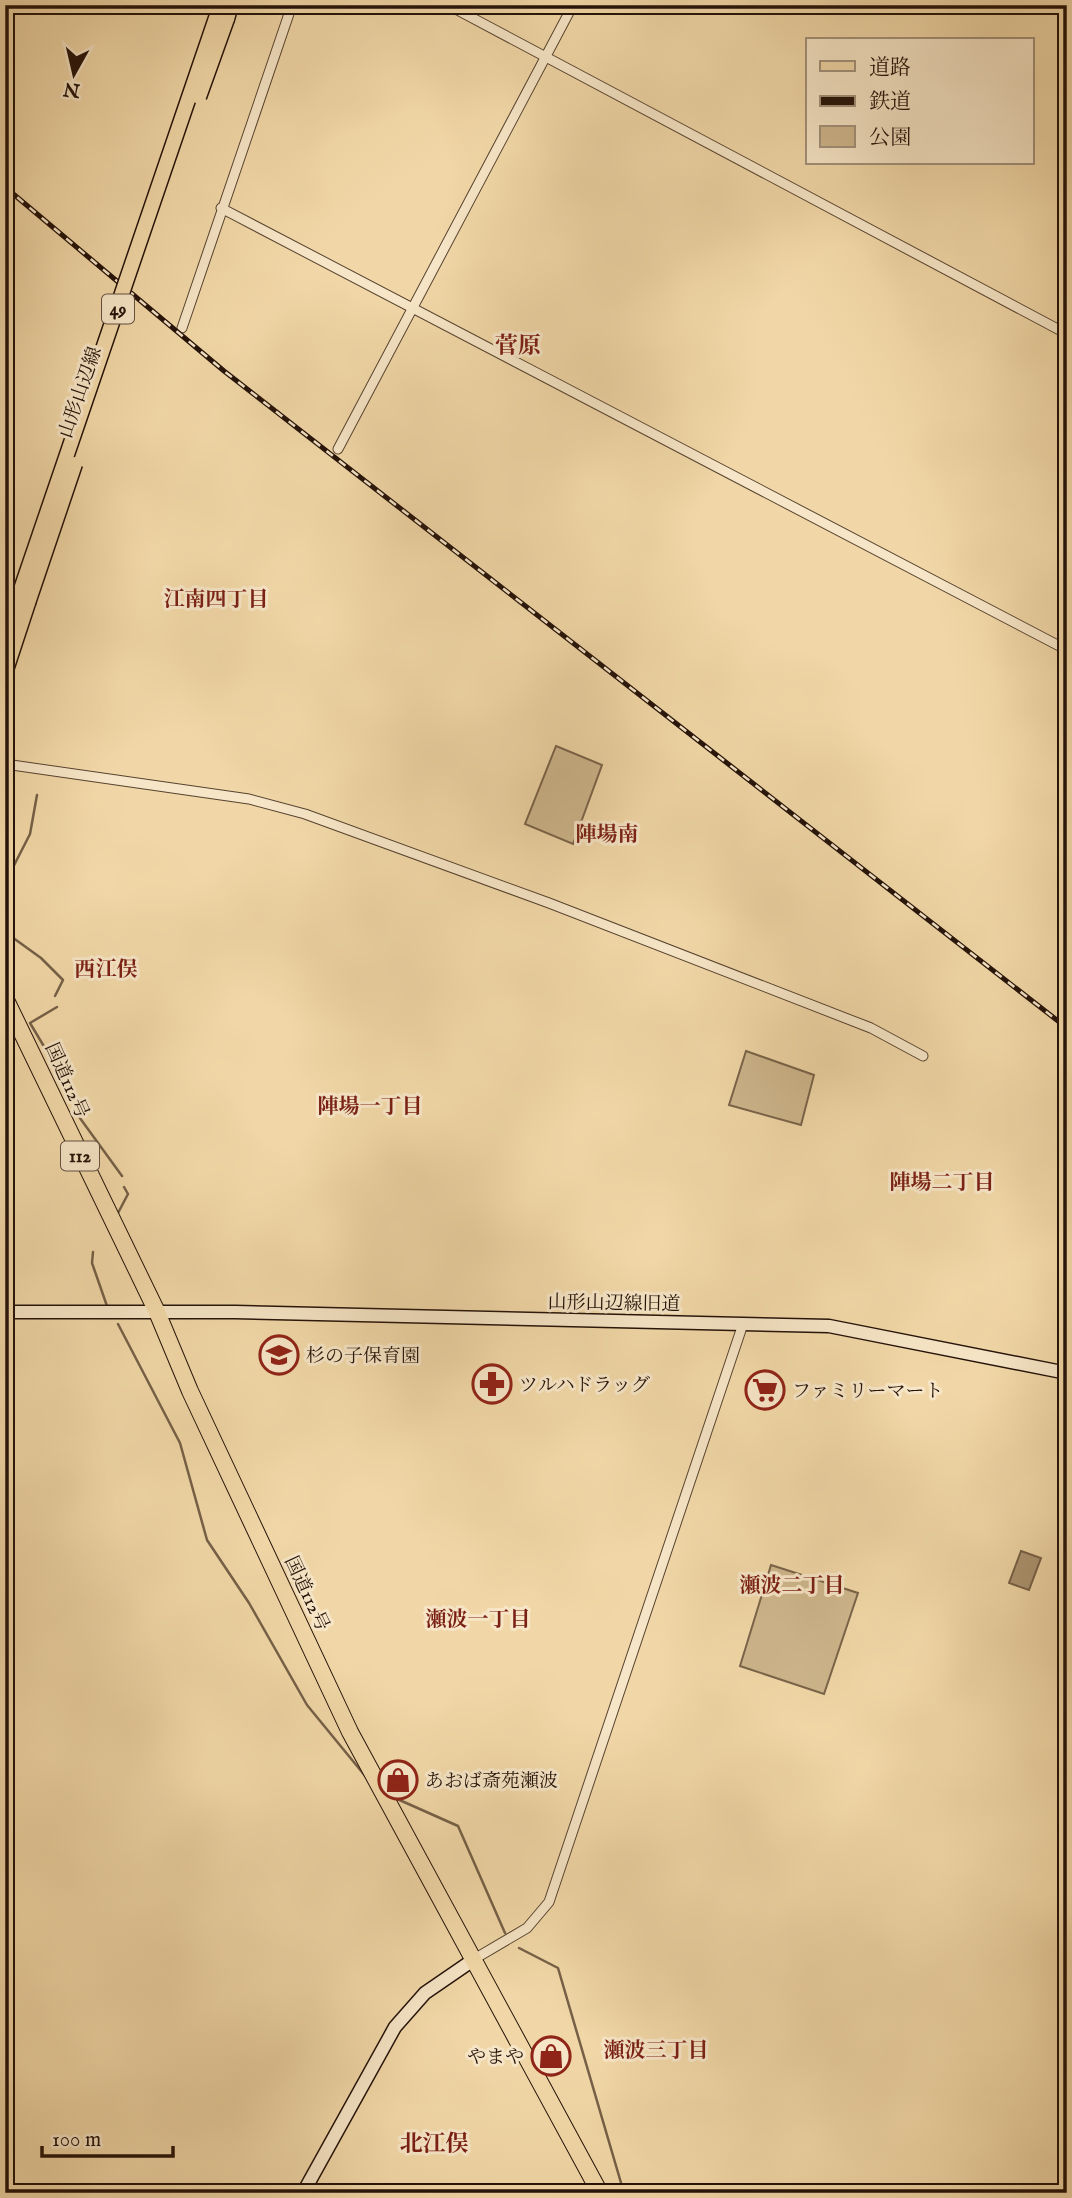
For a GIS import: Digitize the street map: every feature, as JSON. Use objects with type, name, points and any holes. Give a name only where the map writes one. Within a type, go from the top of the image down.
[{"type":"highway","name":"国道112号","points":[[5,998],[157,1312],[190,1391],[350,1732],[476,1958],[600,2193]]},
{"type":"main road","name":"山形山辺線","points":[[5,673],[23,602],[224,11]]},
{"type":"main road","name":"山形山辺線","points":[[5,635],[23,602]]},
{"type":"street","points":[[182,328],[292,5]]},
{"type":"street","points":[[448,5],[1067,334]]},
{"type":"street","points":[[338,449],[573,5]]},
{"type":"street","points":[[221,208],[1067,650]]},
{"type":"street","points":[[5,764],[248,799],[356,831],[872,1028],[923,1056]]},
{"type":"street","name":"山形山辺線旧道","points":[[5,1312],[157,1312],[829,1326],[1067,1373]]},
{"type":"street","points":[[303,2193],[395,2027],[425,1993],[476,1958],[527,1928],[549,1902],[743,1324]]},
{"type":"street","points":[[5,2187],[18,2193]]},
{"type":"green space","points":[[556,746],[602,765],[573,844],[525,824]]},
{"type":"green space","points":[[746,1051],[814,1075],[801,1125],[729,1105]]},
{"type":"green space","points":[[771,1565],[858,1593],[824,1694],[740,1666]]},
{"type":"shaded area","points":[[1021,1551],[1041,1558],[1029,1590],[1009,1583]]},
{"type":"waterway","points":[[5,883],[30,834],[37,795]]},
{"type":"waterway","points":[[5,932],[41,958],[63,980],[55,996]]},
{"type":"waterway","points":[[57,1007],[30,1023],[64,1080],[77,1114],[122,1176]]},
{"type":"waterway","points":[[118,1213],[128,1194],[124,1187]]},
{"type":"waterway","points":[[93,1252],[92,1263],[107,1306]]},
{"type":"waterway","points":[[118,1324],[180,1443],[207,1540],[249,1603],[307,1705],[366,1777]]},
{"type":"waterway","points":[[395,1798],[458,1826],[505,1933]]},
{"type":"waterway","points":[[519,1948],[558,1968],[624,2193]]},
{"type":"railway","points":[[5,187],[224,371],[1067,1028]]},
{"type":"place","name":"杉の子保育園","points":[[279,1355]]},
{"type":"place","name":"ツルハドラッグ","points":[[492,1384]]},
{"type":"place","name":"ファミリーマート","points":[[765,1390]]},
{"type":"place","name":"あおば斎苑瀬波","points":[[398,1780]]},
{"type":"place","name":"やまや","points":[[551,2056]]},
{"type":"district","name":"菅原","points":[[518,345]]},
{"type":"district","name":"江南四丁目","points":[[216,599]]},
{"type":"district","name":"陣場南","points":[[607,834]]},
{"type":"district","name":"西江俣","points":[[106,969]]},
{"type":"district","name":"陣場一丁目","points":[[370,1106]]},
{"type":"district","name":"陣場二丁目","points":[[942,1182]]},
{"type":"district","name":"瀬波二丁目","points":[[792,1585]]},
{"type":"district","name":"瀬波一丁目","points":[[478,1619]]},
{"type":"district","name":"瀬波三丁目","points":[[656,2050]]},
{"type":"district","name":"北江俣","points":[[434,2143]]}]
